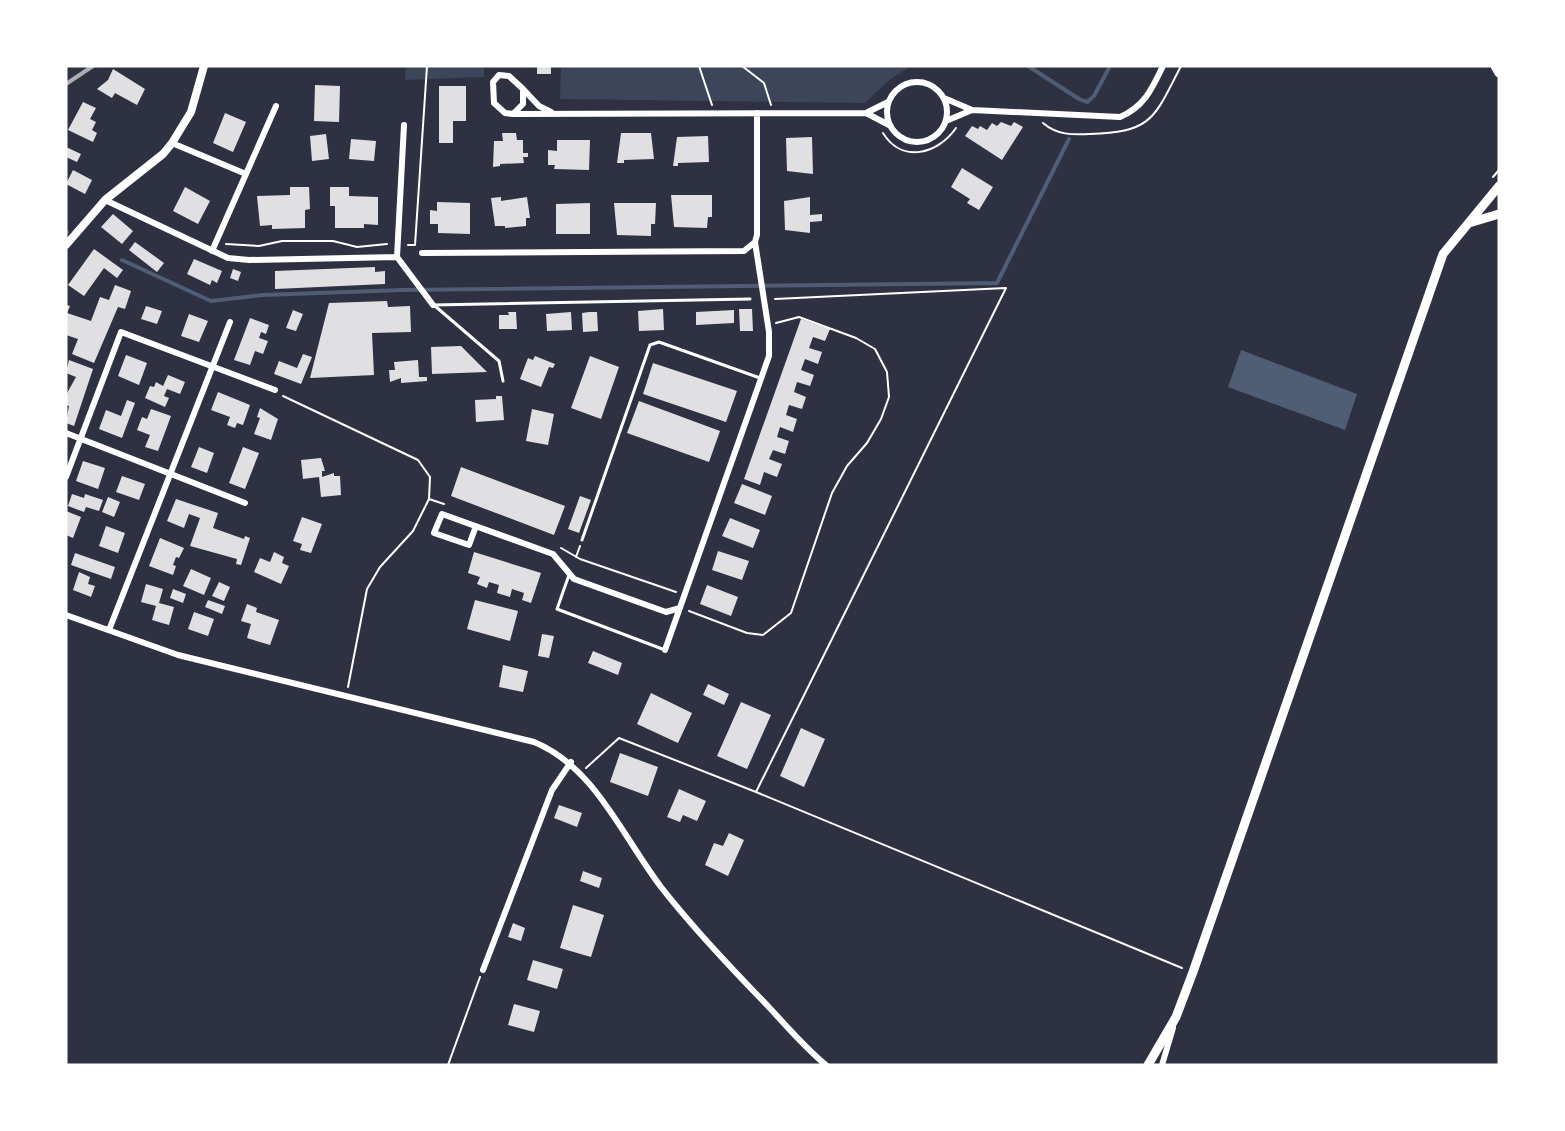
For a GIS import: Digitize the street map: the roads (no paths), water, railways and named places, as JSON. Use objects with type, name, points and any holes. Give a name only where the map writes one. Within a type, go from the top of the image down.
[{"type":"main road","points":[[1497,66],[1499,73]]},
{"type":"main road","points":[[1148,1065],[1176,1017],[1193,972],[1443,254],[1499,186]]},
{"type":"main road","points":[[1469,223],[1499,214]]},
{"type":"street","points":[[66,245],[105,200],[163,154],[172,143],[191,112],[204,66]]},
{"type":"street","points":[[890,126],[887,114],[888,102],[894,92],[904,85],[915,82],[927,83],[944,98],[972,110],[1120,117],[1134,111],[1146,100],[1163,66]]},
{"type":"street","points":[[557,114],[539,106],[509,76],[499,75],[493,82],[494,103],[505,113],[513,114],[557,114],[714,114],[866,113],[882,119],[903,140],[915,143],[928,141],[937,135],[946,121],[972,110]]},
{"type":"street","points":[[513,114],[523,104],[523,89]]},
{"type":"street","points":[[944,98],[946,121]]},
{"type":"street","points":[[866,113],[888,102]]},
{"type":"street","points":[[212,252],[276,106]]},
{"type":"street","points":[[665,650],[762,378],[771,346],[753,244],[757,113]]},
{"type":"street","points":[[404,125],[397,257],[433,305]]},
{"type":"street","points":[[172,143],[246,174]]},
{"type":"street","points":[[105,200],[228,258],[249,260],[397,257]]},
{"type":"street","points":[[422,253],[729,253],[744,251],[753,244]]},
{"type":"street","points":[[110,630],[230,322]]},
{"type":"street","points":[[66,477],[121,332],[275,390]]},
{"type":"street","points":[[66,433],[245,503]]},
{"type":"street","points":[[476,526],[469,545],[434,533],[442,514],[476,526],[554,554],[574,579],[666,612],[680,608]]},
{"type":"street","points":[[66,615],[178,655],[534,742],[571,762],[581,772],[647,868],[684,916],[826,1065]]},
{"type":"street","points":[[483,970],[552,790],[571,762]]},
{"type":"street","points":[[1162,1065],[1176,1017]]},
{"type":"lane","points":[[433,305],[750,299]]},
{"type":"lane","points":[[433,305],[499,361],[503,381]]},
{"type":"lane","points":[[582,540],[650,345],[659,342],[762,378]]},
{"type":"lane","points":[[569,574],[557,609],[665,650]]},
{"type":"waterway","points":[[1028,66],[1087,102],[1094,96],[1110,66]]},
{"type":"waterway","points":[[122,260],[211,301],[263,295],[403,290],[997,283],[1069,139]]},
{"type":"railway","points":[[66,84],[93,66]]}]
